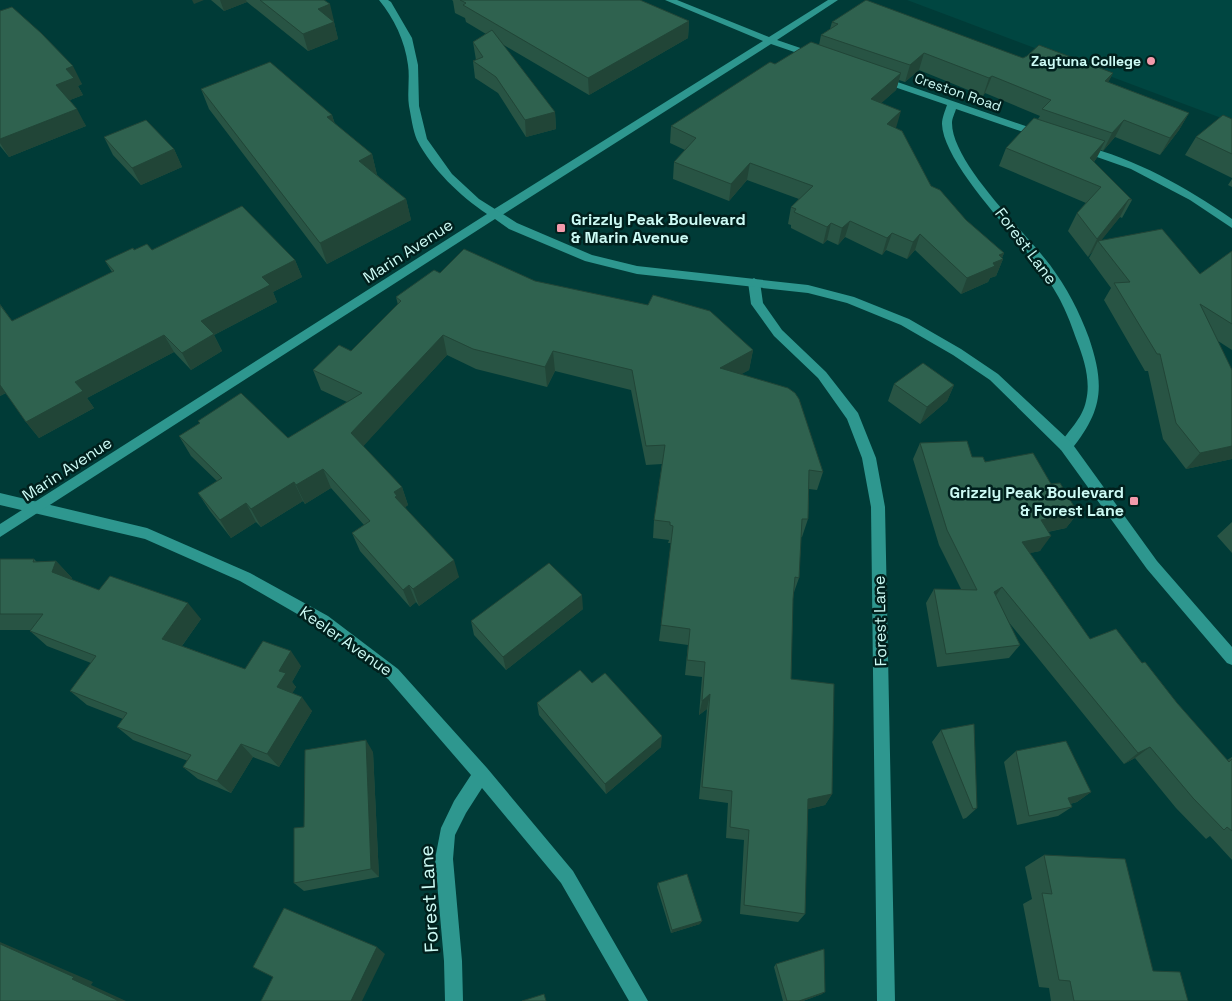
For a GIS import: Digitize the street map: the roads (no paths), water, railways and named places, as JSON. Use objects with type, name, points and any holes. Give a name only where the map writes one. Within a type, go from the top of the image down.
[{"type":"street","points":[[383,0],[388,4],[407,38],[413,65],[414,106],[422,139],[448,176],[475,201],[522,230],[598,260],[637,270],[808,288],[850,300],[905,322],[957,352],[994,377],[1066,446],[1152,565],[1232,658]]},
{"type":"street","points":[[669,0],[825,60]]},
{"type":"street","name":"Marin Avenue","points":[[0,531],[495,214],[834,0]]},
{"type":"street","name":"Creston Road","points":[[870,76],[1053,139]]},
{"type":"street","name":"Forest Lane","points":[[952,105],[947,124],[954,147],[973,178],[1045,266],[1074,312],[1089,359],[1095,390],[1090,414],[1082,428],[1066,446]]},
{"type":"street","points":[[1071,145],[1135,167],[1194,198],[1232,224]]},
{"type":"street","name":"Forest Lane","points":[[754,282],[757,304],[778,333],[822,375],[853,417],[869,458],[878,506],[886,1001]]},
{"type":"street","name":"Keeler Avenue","points":[[0,499],[147,534],[245,577],[323,621],[393,674],[481,774],[567,877],[639,1001]]},
{"type":"street","name":"Forest Lane","points":[[454,1001],[453,962],[444,859],[446,834],[460,807],[481,774]]},
{"type":"place","name":"Zaytuna College","points":[[1151,61]]},
{"type":"place","name":"Grizzly Peak Boulevard & Marin Avenue","points":[[561,228]]},
{"type":"place","name":"Grizzly Peak Boulevard & Forest Lane","points":[[1134,501]]}]
